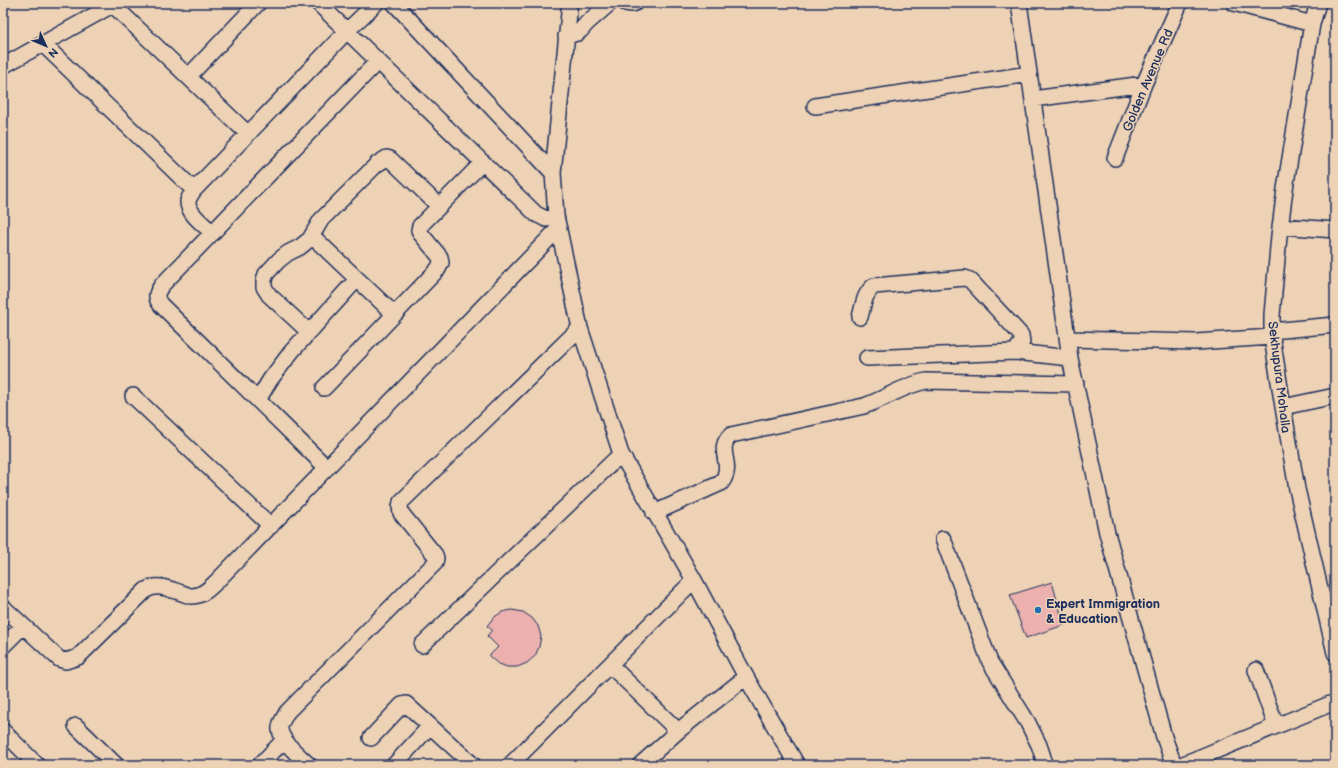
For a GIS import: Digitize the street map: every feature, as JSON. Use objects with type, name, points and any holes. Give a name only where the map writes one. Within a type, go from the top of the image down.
[{"type":"street","points":[[188,77],[258,3]]},
{"type":"street","points":[[318,3],[536,214],[557,222]]},
{"type":"street","points":[[212,233],[188,207],[188,199],[194,190],[247,133],[376,3]]},
{"type":"street","points":[[394,3],[554,174]]},
{"type":"street","points":[[569,3],[554,174],[557,222],[580,328],[621,454],[694,580],[746,677],[797,765]]},
{"type":"street","points":[[566,36],[577,33],[610,3]]},
{"type":"street","points":[[625,3],[634,3]]},
{"type":"street","points":[[1019,3],[1070,358],[1107,533],[1164,737],[1174,765]]},
{"type":"street","name":"Golden Avenue Rd","points":[[1115,158],[1144,84],[1180,3]]},
{"type":"street","points":[[1234,3],[1312,24]]},
{"type":"street","name":"Sekhupura Mohalla","points":[[1318,3],[1312,24],[1285,189],[1272,315],[1272,334],[1282,407],[1297,488],[1335,653]]},
{"type":"street","points":[[3,66],[115,4],[247,133]]},
{"type":"street","points":[[43,44],[194,190]]},
{"type":"street","points":[[327,468],[157,300],[156,295],[162,284],[378,61]]},
{"type":"street","points":[[815,106],[1029,74]]},
{"type":"street","points":[[1033,99],[1144,84]]},
{"type":"street","points":[[309,332],[269,295],[264,287],[266,274],[288,253],[306,243],[326,214],[377,164],[387,158],[394,161],[439,206]]},
{"type":"street","points":[[324,388],[438,269],[441,263],[440,257],[421,234],[419,230],[420,226],[483,162]]},
{"type":"street","points":[[3,607],[59,659],[66,661],[78,657],[146,590],[152,586],[163,587],[191,596],[208,590],[327,468],[557,222]]},
{"type":"street","points":[[1280,226],[1335,230]]},
{"type":"street","points":[[312,236],[394,314]]},
{"type":"street","points":[[860,317],[867,293],[874,286],[965,278],[970,280],[1020,335],[1022,342],[1015,352]]},
{"type":"street","points":[[258,400],[278,369],[357,279]]},
{"type":"street","points":[[1068,339],[1196,342],[1272,334],[1335,325]]},
{"type":"street","points":[[309,765],[284,740],[280,730],[282,721],[287,712],[435,563],[435,555],[401,513],[401,502],[580,328]]},
{"type":"street","points":[[867,358],[1015,352],[1070,358]]},
{"type":"street","points":[[654,513],[721,483],[726,477],[727,471],[724,446],[725,440],[730,435],[864,406],[877,402],[914,383],[926,381],[1076,384]]},
{"type":"street","points":[[133,396],[271,526]]},
{"type":"street","points":[[1282,407],[1335,396]]},
{"type":"street","points":[[422,645],[621,454]]},
{"type":"street","points":[[943,539],[990,662],[1028,723],[1039,745],[1043,757],[1043,765]]},
{"type":"street","points":[[510,765],[694,580]]},
{"type":"street","points":[[3,646],[23,626]]},
{"type":"street","points":[[610,665],[678,731]]},
{"type":"street","points":[[1256,670],[1276,726]]},
{"type":"street","points":[[640,765],[678,731],[746,677]]},
{"type":"street","points":[[1181,765],[1335,702]]},
{"type":"street","points":[[371,738],[402,705],[406,704],[473,765]]},
{"type":"street","points":[[76,726],[116,765]]},
{"type":"street","points":[[394,765],[430,726]]},
{"type":"street","points":[[3,731],[37,765]]},
{"type":"street","points":[[260,765],[284,740]]},
{"type":"building","name":"Expert Immigration & Education","points":[[1052,582],[1064,625],[1026,638],[1010,595]]},
{"type":"building","points":[[512,610],[523,612],[532,618],[538,626],[541,636],[539,647],[535,656],[527,663],[517,667],[507,667],[497,663],[489,656],[498,647],[487,636],[492,630],[487,626],[493,618],[502,612]]},
{"type":"place","name":"Expert Immigration & Education","points":[[1038,610]]}]
